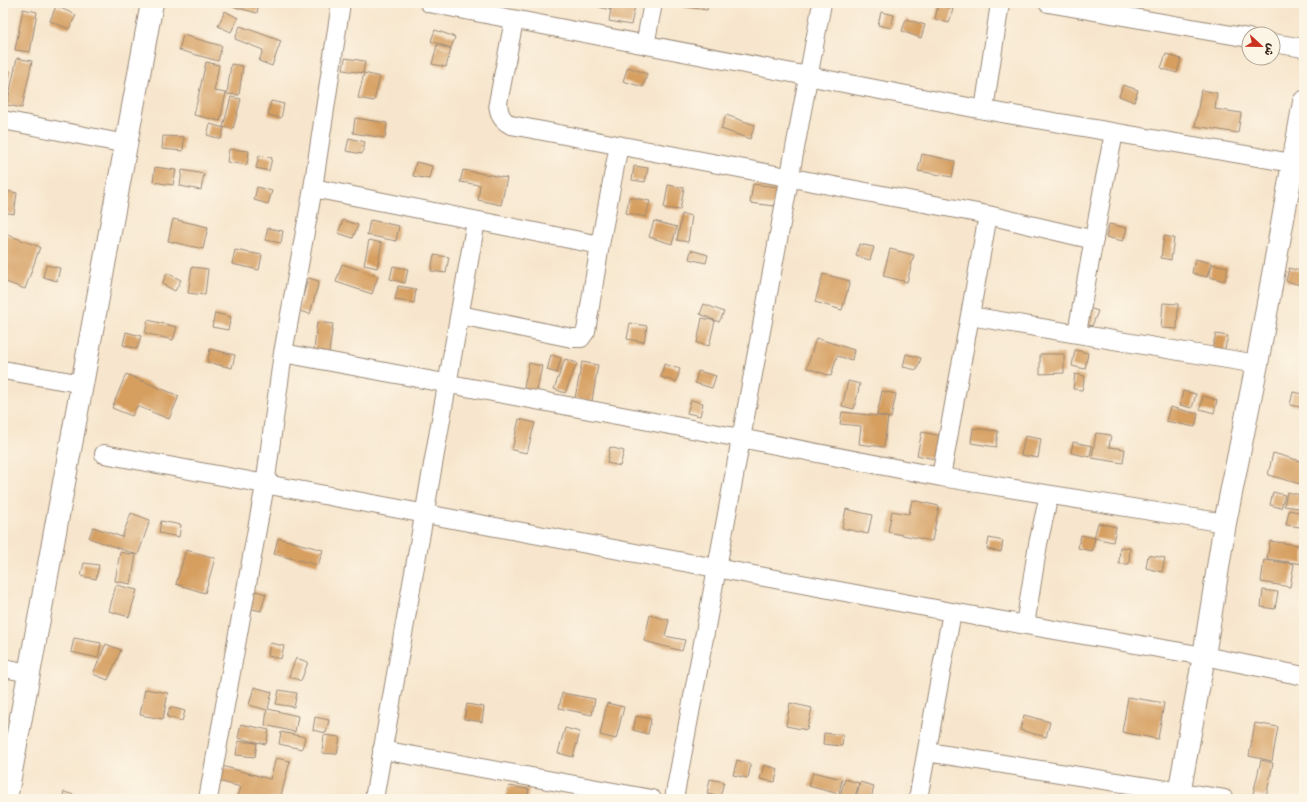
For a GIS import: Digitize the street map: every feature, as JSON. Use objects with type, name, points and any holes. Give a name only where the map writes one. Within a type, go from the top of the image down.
[{"type":"main road","points":[[6,799],[152,3]]},
{"type":"main road","points":[[1179,795],[1204,656],[1225,523],[1298,164],[1304,102]]},
{"type":"street","points":[[208,799],[265,485],[283,353],[313,188],[341,3]]},
{"type":"street","points":[[429,3],[984,110],[1298,164]]},
{"type":"street","points":[[646,45],[653,3]]},
{"type":"street","points":[[674,799],[822,3]]},
{"type":"street","points":[[984,110],[1000,3]]},
{"type":"street","points":[[1048,3],[1138,11],[1241,36]]},
{"type":"street","points":[[514,20],[498,103],[499,113],[503,122],[511,126],[988,215],[1094,240]]},
{"type":"street","points":[[1281,44],[1304,48]]},
{"type":"street","points":[[3,120],[126,144]]},
{"type":"street","points":[[1077,333],[1114,133]]},
{"type":"street","points":[[460,315],[572,338],[581,338],[586,331],[600,245],[619,145]]},
{"type":"street","points":[[313,188],[600,245]]},
{"type":"street","points":[[941,477],[988,215]]},
{"type":"street","points":[[374,799],[476,221]]},
{"type":"street","points":[[970,316],[1257,364]]},
{"type":"street","points":[[283,353],[941,477],[1225,523]]},
{"type":"street","points":[[3,370],[82,384]]},
{"type":"street","points":[[104,454],[952,612],[1204,656],[1304,676]]},
{"type":"street","points":[[1024,625],[1038,544],[1049,495]]},
{"type":"street","points":[[918,799],[952,612]]},
{"type":"street","points":[[3,668],[30,673]]},
{"type":"street","points":[[382,750],[652,799]]},
{"type":"street","points":[[927,752],[1179,795],[1224,799]]},
{"type":"building","points":[[227,3],[259,3],[257,13],[227,5]]},
{"type":"building","points":[[595,3],[612,3],[610,10],[595,6]]},
{"type":"building","points":[[612,3],[635,6],[631,25],[609,21]]},
{"type":"building","points":[[680,3],[708,3],[707,10],[679,6]]},
{"type":"building","points":[[938,5],[953,9],[949,23],[935,19]]},
{"type":"building","points":[[56,6],[76,15],[69,29],[50,21]]},
{"type":"building","points":[[23,9],[37,12],[30,52],[15,50]]},
{"type":"building","points":[[225,11],[238,18],[231,32],[218,26]]},
{"type":"building","points":[[881,12],[894,15],[891,28],[878,25]]},
{"type":"building","points":[[906,19],[925,25],[921,38],[902,31]]},
{"type":"building","points":[[240,26],[281,41],[272,66],[259,61],[263,50],[235,39]]},
{"type":"building","points":[[435,30],[455,37],[451,48],[431,41]]},
{"type":"building","points":[[183,35],[222,46],[218,61],[179,50]]},
{"type":"building","points":[[437,45],[451,49],[446,67],[432,64]]},
{"type":"building","points":[[1166,54],[1181,59],[1177,73],[1161,68]]},
{"type":"building","points":[[17,58],[32,61],[22,108],[7,105]]},
{"type":"building","points":[[345,58],[365,61],[363,73],[343,70]]},
{"type":"building","points":[[206,62],[219,65],[214,91],[226,93],[220,121],[194,115]]},
{"type":"building","points":[[231,64],[243,66],[239,95],[227,94]]},
{"type":"building","points":[[628,67],[647,74],[643,87],[623,81]]},
{"type":"building","points":[[3,69],[10,71],[5,96],[3,96]]},
{"type":"building","points":[[364,73],[380,77],[374,101],[358,98]]},
{"type":"building","points":[[1123,85],[1138,90],[1134,102],[1119,96]]},
{"type":"building","points":[[1201,90],[1217,93],[1215,109],[1241,113],[1238,133],[1195,126]]},
{"type":"building","points":[[231,97],[241,99],[233,129],[223,127]]},
{"type":"building","points":[[271,101],[284,104],[281,118],[268,115]]},
{"type":"building","points":[[726,115],[755,125],[750,139],[721,129]]},
{"type":"building","points":[[355,118],[387,123],[385,138],[353,133]]},
{"type":"building","points":[[210,124],[224,128],[221,139],[207,135]]},
{"type":"building","points":[[163,136],[184,137],[183,151],[162,149]]},
{"type":"building","points":[[349,138],[365,142],[362,154],[346,151]]},
{"type":"building","points":[[229,149],[249,151],[247,165],[227,162]]},
{"type":"building","points":[[922,154],[955,161],[952,177],[918,171]]},
{"type":"building","points":[[259,155],[272,158],[269,171],[256,168]]},
{"type":"building","points":[[416,162],[432,166],[429,179],[413,176]]},
{"type":"building","points":[[634,166],[648,168],[645,182],[632,180]]},
{"type":"building","points":[[155,167],[176,170],[173,185],[153,182]]},
{"type":"building","points":[[182,170],[204,174],[201,190],[180,186]]},
{"type":"building","points":[[463,170],[507,178],[501,205],[478,200],[480,185],[460,182]]},
{"type":"building","points":[[753,184],[777,187],[774,206],[750,203]]},
{"type":"building","points":[[668,185],[684,188],[680,210],[664,208]]},
{"type":"building","points":[[257,187],[272,191],[268,204],[254,200]]},
{"type":"building","points":[[6,191],[17,193],[14,214],[3,212]]},
{"type":"building","points":[[629,197],[650,201],[646,217],[626,213]]},
{"type":"building","points":[[682,214],[692,216],[688,242],[677,240]]},
{"type":"building","points":[[173,219],[208,227],[203,249],[168,241]]},
{"type":"building","points":[[343,220],[358,225],[353,238],[338,233]]},
{"type":"building","points":[[370,220],[399,226],[396,241],[367,235]]},
{"type":"building","points":[[654,221],[677,227],[672,244],[649,237]]},
{"type":"building","points":[[1109,224],[1127,228],[1123,241],[1106,237]]},
{"type":"building","points":[[268,228],[283,231],[281,243],[265,240]]},
{"type":"building","points":[[3,233],[40,247],[25,289],[3,281],[3,262],[5,256],[3,255]]},
{"type":"building","points":[[1164,236],[1174,238],[1171,260],[1161,258]]},
{"type":"building","points":[[369,240],[382,243],[377,268],[364,265]]},
{"type":"building","points":[[859,244],[874,247],[870,260],[856,256]]},
{"type":"building","points":[[890,249],[914,255],[907,282],[883,276]]},
{"type":"building","points":[[235,250],[262,255],[259,270],[232,264]]},
{"type":"building","points":[[691,250],[708,255],[706,263],[689,259]]},
{"type":"building","points":[[434,255],[449,257],[446,273],[431,271]]},
{"type":"building","points":[[1195,259],[1211,263],[1207,277],[1192,273]]},
{"type":"building","points":[[342,264],[378,276],[372,294],[336,282]]},
{"type":"building","points":[[1212,264],[1228,267],[1225,281],[1209,277]]},
{"type":"building","points":[[46,265],[60,268],[57,281],[43,277]]},
{"type":"building","points":[[393,266],[408,269],[405,283],[390,279]]},
{"type":"building","points":[[192,267],[208,269],[205,295],[188,293]]},
{"type":"building","points":[[1289,268],[1304,272],[1304,286],[1286,281]]},
{"type":"building","points":[[167,273],[181,280],[175,291],[162,284]]},
{"type":"building","points":[[823,274],[850,281],[842,310],[815,302]]},
{"type":"building","points":[[308,278],[319,281],[310,314],[299,311]]},
{"type":"building","points":[[398,286],[416,289],[414,303],[395,300]]},
{"type":"building","points":[[1163,303],[1178,304],[1177,329],[1161,328]]},
{"type":"building","points":[[704,304],[724,312],[719,322],[700,314]]},
{"type":"building","points":[[1086,307],[1098,311],[1092,326],[1081,322]]},
{"type":"building","points":[[215,313],[231,317],[228,330],[212,327]]},
{"type":"building","points":[[702,318],[715,321],[709,346],[697,343]]},
{"type":"building","points":[[148,320],[177,327],[173,340],[145,333]]},
{"type":"building","points":[[317,322],[333,324],[329,352],[314,350]]},
{"type":"building","points":[[630,323],[647,326],[644,342],[627,339]]},
{"type":"building","points":[[126,332],[141,336],[137,349],[123,345]]},
{"type":"building","points":[[1216,334],[1228,336],[1224,352],[1212,349]]},
{"type":"building","points":[[816,338],[854,350],[852,360],[837,356],[831,376],[807,368]]},
{"type":"building","points":[[210,349],[235,355],[232,368],[207,362]]},
{"type":"building","points":[[1075,350],[1088,353],[1085,369],[1072,366]]},
{"type":"building","points":[[906,354],[921,358],[917,370],[903,367]]},
{"type":"building","points":[[1040,354],[1064,354],[1064,373],[1040,374]]},
{"type":"building","points":[[551,355],[561,358],[557,373],[547,370]]},
{"type":"building","points":[[565,359],[577,363],[565,393],[554,389]]},
{"type":"building","points":[[582,362],[598,365],[592,401],[575,398]]},
{"type":"building","points":[[529,363],[542,366],[536,395],[523,392]]},
{"type":"building","points":[[664,364],[680,369],[676,382],[661,377]]},
{"type":"building","points":[[698,371],[716,376],[712,388],[695,383]]},
{"type":"building","points":[[126,374],[179,396],[169,419],[137,406],[132,416],[112,408]]},
{"type":"building","points":[[1075,374],[1085,376],[1082,390],[1073,389]]},
{"type":"building","points":[[848,381],[860,384],[854,409],[842,406]]},
{"type":"building","points":[[882,391],[896,394],[891,418],[877,415]]},
{"type":"building","points":[[1183,391],[1196,394],[1192,408],[1180,405]]},
{"type":"building","points":[[1293,392],[1304,394],[1304,408],[1290,405]]},
{"type":"building","points":[[1203,396],[1217,400],[1214,413],[1200,409]]},
{"type":"building","points":[[691,400],[703,403],[700,416],[687,413]]},
{"type":"building","points":[[1170,407],[1198,414],[1195,427],[1166,421]]},
{"type":"building","points":[[842,412],[888,417],[884,447],[859,444],[861,426],[840,424]]},
{"type":"building","points":[[519,419],[535,423],[527,453],[512,450]]},
{"type":"building","points":[[973,428],[998,431],[996,447],[971,443]]},
{"type":"building","points":[[922,432],[952,438],[947,462],[917,455]]},
{"type":"building","points":[[1096,433],[1111,435],[1109,447],[1125,449],[1123,463],[1092,458]]},
{"type":"building","points":[[1025,436],[1041,439],[1038,458],[1021,455]]},
{"type":"building","points":[[1073,442],[1092,446],[1090,457],[1071,453]]},
{"type":"building","points":[[610,447],[624,451],[620,466],[607,463]]},
{"type":"building","points":[[1273,453],[1304,462],[1304,485],[1268,475]]},
{"type":"building","points":[[1273,492],[1285,495],[1281,508],[1270,505]]},
{"type":"building","points":[[1287,492],[1301,495],[1299,508],[1284,506]]},
{"type":"building","points":[[912,500],[939,506],[932,541],[888,532],[892,511],[909,514]]},
{"type":"building","points":[[846,509],[872,515],[868,534],[842,528]]},
{"type":"building","points":[[1289,510],[1303,513],[1300,527],[1286,525]]},
{"type":"building","points":[[131,513],[150,520],[138,555],[89,538],[93,527],[122,537]]},
{"type":"building","points":[[161,521],[181,525],[179,537],[159,533]]},
{"type":"building","points":[[1098,523],[1116,527],[1113,542],[1094,538]]},
{"type":"building","points":[[1081,535],[1095,538],[1092,551],[1078,548]]},
{"type":"building","points":[[278,538],[323,550],[318,565],[274,554]]},
{"type":"building","points":[[989,538],[1003,541],[1001,552],[987,549]]},
{"type":"building","points":[[1270,541],[1304,546],[1304,564],[1267,559]]},
{"type":"building","points":[[1120,547],[1130,548],[1129,564],[1119,564]]},
{"type":"building","points":[[186,550],[215,558],[205,593],[176,584]]},
{"type":"building","points":[[120,552],[136,555],[131,584],[115,581]]},
{"type":"building","points":[[1148,555],[1165,558],[1162,572],[1146,568]]},
{"type":"building","points":[[1264,560],[1294,564],[1290,587],[1261,582]]},
{"type":"building","points":[[84,563],[99,565],[96,579],[81,576]]},
{"type":"building","points":[[116,585],[137,590],[129,617],[109,611]]},
{"type":"building","points":[[249,589],[266,594],[261,611],[244,607]]},
{"type":"building","points":[[1263,590],[1278,592],[1275,609],[1261,607]]},
{"type":"building","points":[[650,615],[669,620],[665,636],[685,640],[682,651],[644,641]]},
{"type":"building","points":[[74,638],[101,643],[98,658],[71,652]]},
{"type":"building","points":[[270,643],[284,646],[281,659],[268,656]]},
{"type":"building","points":[[106,644],[121,650],[108,680],[93,674]]},
{"type":"building","points":[[296,658],[308,662],[301,681],[289,676]]},
{"type":"building","points":[[254,687],[272,692],[268,709],[298,716],[295,732],[265,725],[267,710],[249,705]]},
{"type":"building","points":[[145,689],[168,693],[163,719],[140,715]]},
{"type":"building","points":[[279,690],[297,693],[294,707],[276,704]]},
{"type":"building","points":[[562,693],[595,699],[592,715],[559,708]]},
{"type":"building","points":[[1128,697],[1164,703],[1158,739],[1122,732]]},
{"type":"building","points":[[607,703],[624,707],[616,739],[600,735]]},
{"type":"building","points":[[790,703],[812,708],[807,730],[786,726]]},
{"type":"building","points":[[467,704],[484,707],[482,722],[464,719]]},
{"type":"building","points":[[170,707],[185,711],[182,721],[167,717]]},
{"type":"building","points":[[1024,715],[1050,722],[1046,737],[1020,730]]},
{"type":"building","points":[[636,716],[651,719],[648,734],[633,730]]},
{"type":"building","points":[[315,717],[329,720],[326,733],[313,730]]},
{"type":"building","points":[[1255,723],[1278,727],[1272,761],[1249,756]]},
{"type":"building","points":[[241,724],[269,730],[266,744],[238,738]]},
{"type":"building","points":[[565,728],[580,732],[573,757],[558,753]]},
{"type":"building","points":[[281,732],[305,737],[302,749],[279,744]]},
{"type":"building","points":[[824,733],[843,735],[842,746],[823,744]]},
{"type":"building","points":[[324,735],[340,737],[337,754],[322,753]]},
{"type":"building","points":[[238,741],[257,743],[255,757],[236,755]]},
{"type":"building","points":[[276,758],[290,761],[280,799],[237,799],[241,787],[218,781],[222,766],[270,779]]},
{"type":"building","points":[[737,760],[751,764],[748,778],[733,775]]},
{"type":"building","points":[[1261,760],[1273,763],[1266,797],[1253,794]]},
{"type":"building","points":[[764,765],[778,769],[775,782],[760,779]]},
{"type":"building","points":[[813,772],[842,779],[839,794],[809,786]]},
{"type":"building","points":[[710,779],[724,782],[720,797],[707,794]]},
{"type":"building","points":[[845,779],[859,783],[854,799],[839,799]]},
{"type":"building","points":[[860,782],[874,786],[871,799],[856,798]]},
{"type":"building","points":[[509,786],[529,789],[527,799],[506,799]]},
{"type":"building","points":[[64,792],[88,799],[62,799]]}]
